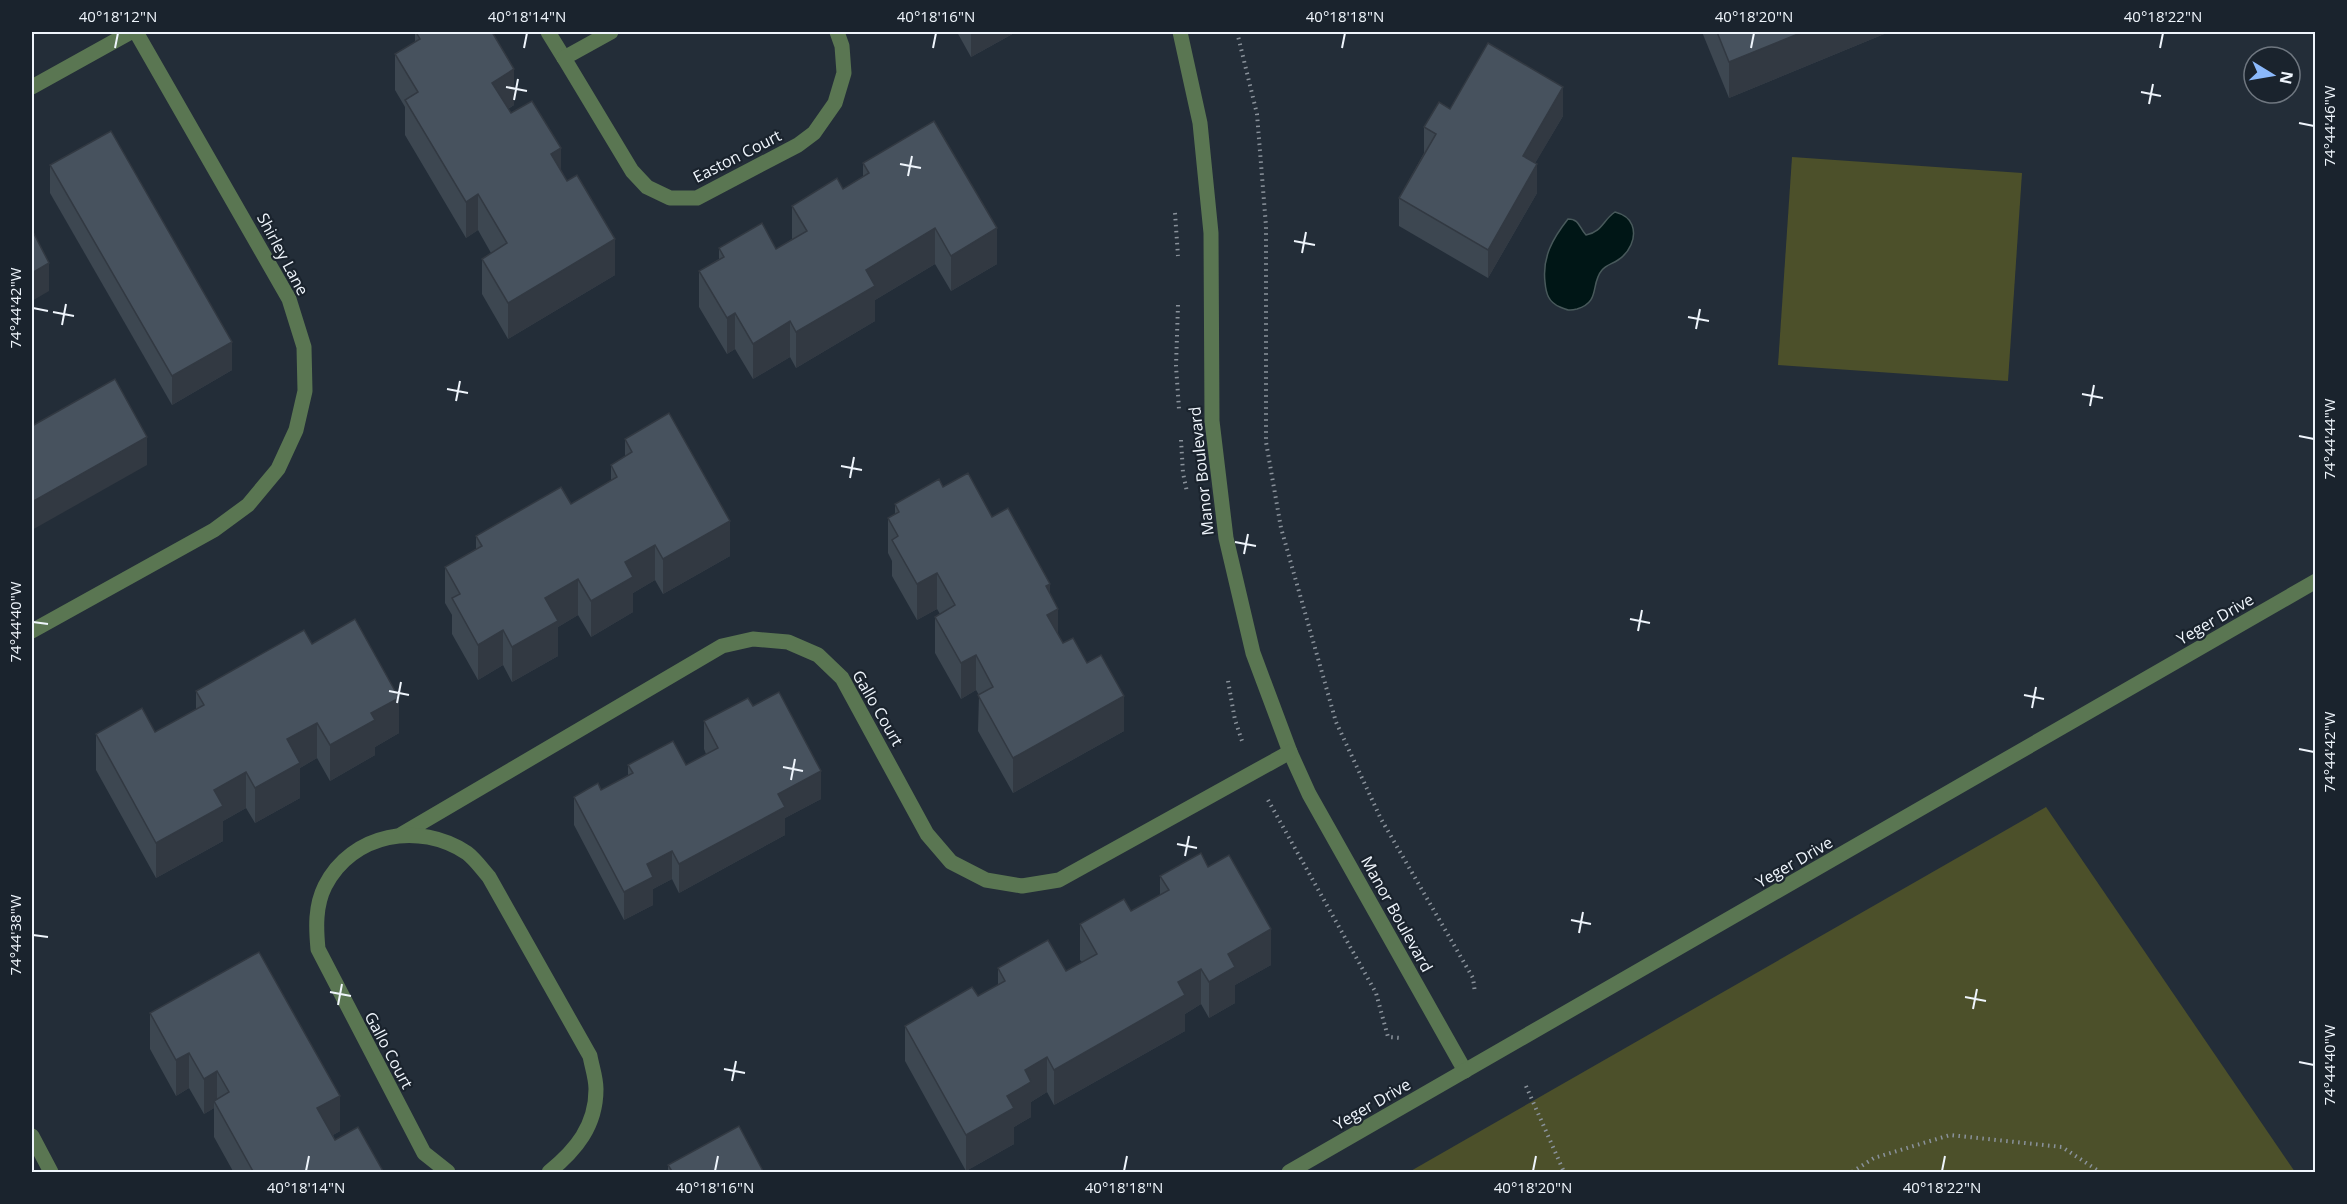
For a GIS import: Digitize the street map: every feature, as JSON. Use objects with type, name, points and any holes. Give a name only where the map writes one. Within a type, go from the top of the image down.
[{"type":"street","points":[[32,87],[131,32]]},
{"type":"street","name":"Shirley Lane","points":[[32,631],[214,530],[248,505],[278,469],[296,430],[305,391],[304,347],[289,299],[136,32]]},
{"type":"street","name":"Easton Court","points":[[548,32],[632,171],[647,187],[670,198],[697,198],[798,146],[814,133],[835,103],[843,73],[842,46],[837,32]]},
{"type":"street","points":[[564,58],[611,32]]},
{"type":"street","name":"Manor Boulevard","points":[[1180,32],[1200,123],[1211,233],[1212,421],[1226,538],[1253,653],[1290,752],[1321,816],[1465,1071]]},
{"type":"street","name":"Yeger Drive","points":[[1289,1173],[2316,581]]},
{"type":"street","name":"Gallo Court","points":[[448,1173],[424,1153],[318,949],[315,920],[325,886],[345,860],[371,842],[402,834],[722,646],[753,639],[788,642],[818,656],[842,678],[927,834],[951,862],[986,880],[1023,886],[1059,880],[1290,752]]},
{"type":"street","name":"Gallo Court","points":[[402,834],[438,839],[468,854],[489,877],[590,1056],[596,1089],[590,1122],[573,1152],[549,1173]]},
{"type":"street","points":[[32,1136],[51,1173]]},
{"type":"path","points":[[1237,32],[1257,114],[1266,226],[1266,442],[1281,528],[1336,722],[1381,819],[1473,978],[1475,993]]},
{"type":"path","points":[[1526,1086],[1564,1173]]},
{"type":"path","points":[[1852,1173],[1874,1158],[1950,1135],[2062,1148],[2100,1173]]},
{"type":"green space","points":[[1792,157],[2022,173],[2008,381],[1778,365]]},
{"type":"green space","points":[[2046,807],[2295,1172],[1409,1172]]},
{"type":"shaded area","points":[[1615,212],[1625,216],[1632,225],[1633,240],[1629,249],[1598,275],[1592,297],[1584,306],[1570,310],[1556,305],[1550,300],[1545,286],[1545,264],[1558,233],[1568,219],[1572,219],[1586,235],[1599,229]]},
{"type":"building","points":[[416,32],[492,32],[514,69],[492,83],[511,113],[532,101],[561,148],[551,154],[567,181],[577,175],[615,239],[508,303],[482,259],[507,243],[478,194],[466,202],[405,100],[418,92],[395,54],[420,39]]},
{"type":"building","points":[[1717,32],[1803,32],[1729,62]]},
{"type":"building","points":[[1488,43],[1563,87],[1523,156],[1537,164],[1488,250],[1399,198],[1436,134],[1424,127],[1439,102],[1450,109]]},
{"type":"building","points":[[934,121],[997,228],[951,256],[935,228],[866,270],[875,286],[796,332],[790,321],[753,344],[735,313],[727,318],[699,271],[724,257],[719,248],[762,223],[776,249],[807,231],[792,206],[837,178],[843,189],[869,173],[863,163]]},
{"type":"building","points":[[111,131],[232,342],[172,376],[50,165]]},
{"type":"building","points":[[32,230],[49,263],[32,273]]},
{"type":"building","points":[[115,379],[147,437],[32,502],[32,426]]},
{"type":"building","points":[[669,413],[730,521],[663,559],[655,545],[625,562],[633,577],[591,601],[578,579],[545,598],[558,621],[512,647],[503,630],[478,645],[452,598],[460,594],[445,567],[482,546],[476,536],[561,487],[571,504],[617,477],[611,465],[632,452],[625,439]]},
{"type":"building","points":[[968,473],[992,517],[1008,508],[1050,584],[1046,586],[1058,609],[1047,615],[1063,643],[1073,638],[1087,663],[1101,655],[1124,696],[1013,758],[978,695],[993,687],[976,655],[961,663],[935,617],[955,605],[937,573],[917,584],[892,540],[898,536],[888,518],[899,512],[895,504],[939,479],[943,487]]},
{"type":"building","points":[[355,619],[399,698],[371,713],[375,720],[330,745],[317,723],[287,739],[300,763],[255,788],[246,772],[214,790],[223,806],[156,843],[96,734],[142,708],[155,732],[204,705],[196,691],[304,630],[312,644]]},
{"type":"building","points":[[779,692],[821,771],[778,794],[785,807],[679,864],[672,851],[647,864],[653,877],[624,892],[574,797],[598,783],[601,790],[633,773],[628,765],[673,741],[686,765],[718,748],[704,721],[748,698],[753,706]]},
{"type":"building","points":[[1201,853],[1208,867],[1229,855],[1271,929],[1228,954],[1235,967],[1209,982],[1201,969],[1178,982],[1185,995],[1054,1070],[1047,1057],[1025,1070],[1031,1082],[1007,1096],[1014,1108],[966,1135],[905,1026],[972,987],[978,996],[1005,981],[998,968],[1048,940],[1066,971],[1097,954],[1080,924],[1124,899],[1131,911],[1169,890],[1160,876]]},
{"type":"building","points":[[259,952],[340,1096],[317,1108],[335,1140],[358,1127],[384,1173],[254,1173],[214,1101],[229,1092],[217,1071],[204,1079],[189,1053],[176,1060],[150,1013]]},
{"type":"building","points":[[739,1126],[764,1173],[673,1173],[668,1165]]}]
